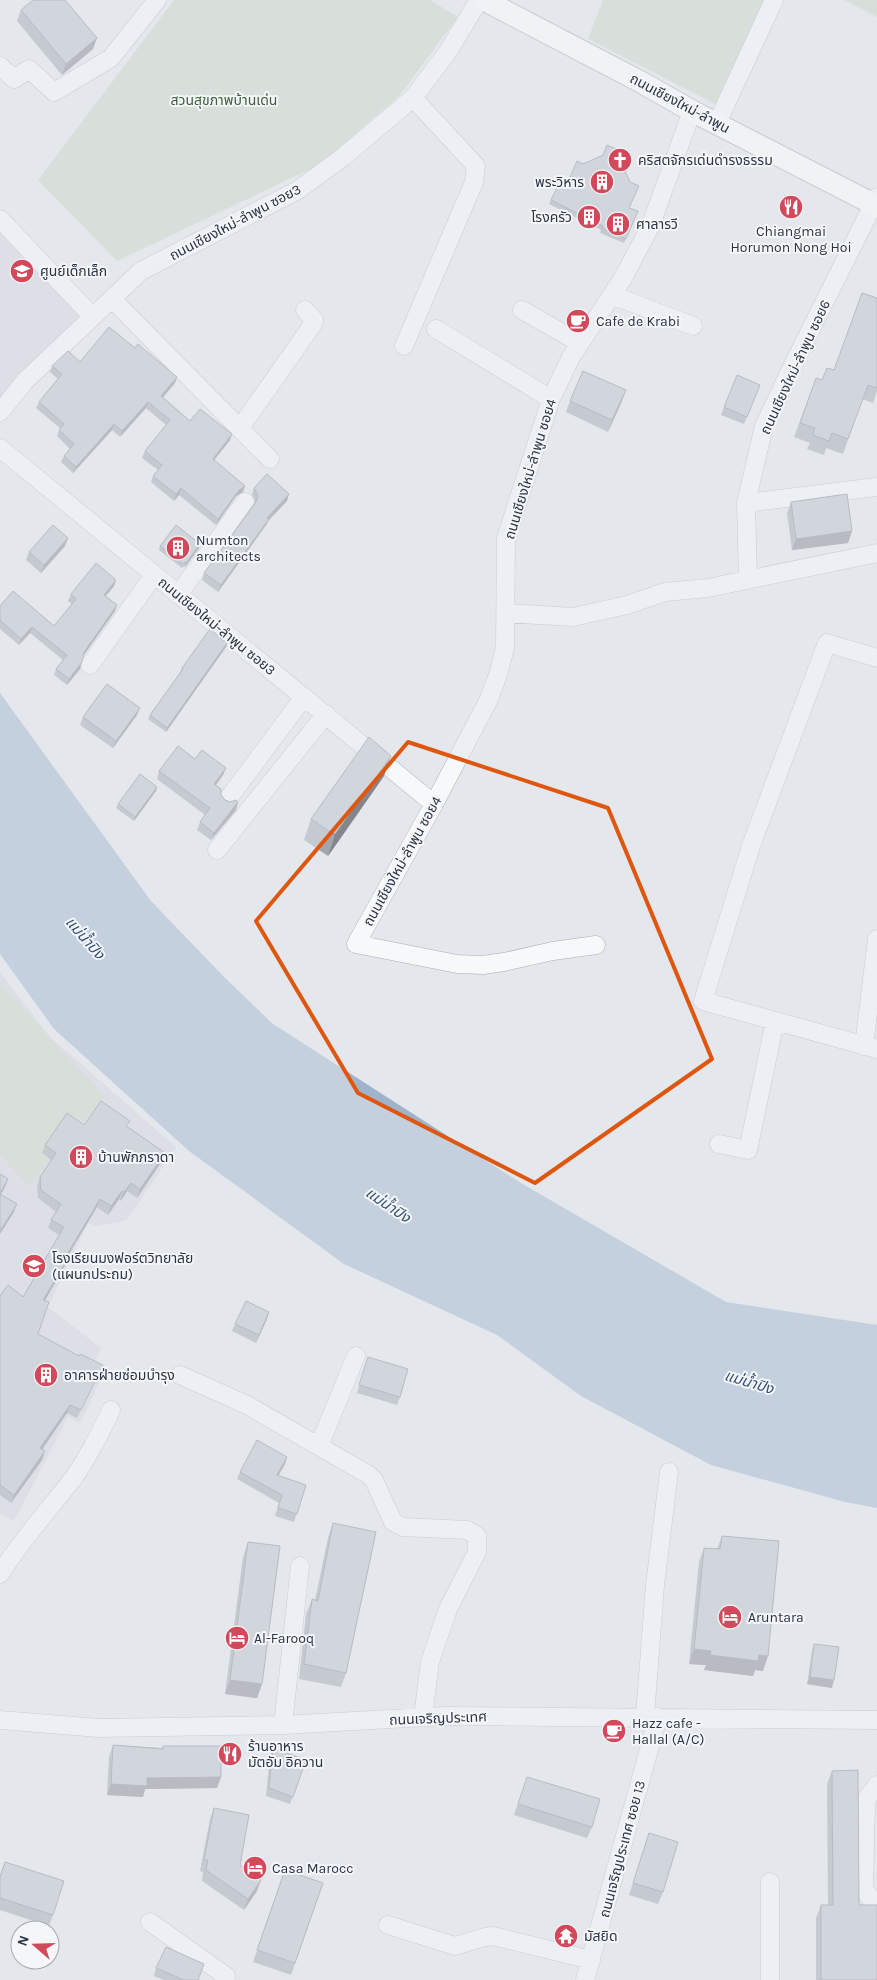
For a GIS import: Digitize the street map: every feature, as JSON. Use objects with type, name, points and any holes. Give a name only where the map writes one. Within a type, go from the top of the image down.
[{"type":"main road","name":"ถนนเชียงใหม่-ลำพูน","points":[[484,0],[641,82],[692,111],[876,203]]},
{"type":"street","points":[[0,66],[14,79],[28,69],[54,92],[111,58],[157,0]]},
{"type":"street","name":"ถนนเชียงใหม่-ลำพูน ซอย3","points":[[0,412],[25,381],[141,271],[298,190],[414,98],[449,50],[479,0]]},
{"type":"street","points":[[717,123],[774,0]]},
{"type":"street","points":[[404,346],[474,182],[476,166],[414,98]]},
{"type":"street","name":"ถนนเชียงใหม่-ลำพูน ซอย4","points":[[596,945],[553,951],[483,965],[457,964],[356,944],[434,804],[488,701],[498,675],[505,648],[506,538],[551,399],[580,343],[623,278],[650,226],[692,111]]},
{"type":"street","name":"ถนนเชียงใหม่-ลำพูน ซอย6","points":[[748,580],[746,503],[764,426],[876,203]]},
{"type":"street","points":[[0,219],[93,317]]},
{"type":"street","points":[[612,295],[693,326]]},
{"type":"street","points":[[112,299],[270,459]]},
{"type":"street","points":[[240,428],[313,324],[314,320],[305,310]]},
{"type":"street","points":[[522,310],[580,343]]},
{"type":"street","points":[[436,329],[551,399]]},
{"type":"street","name":"ถนนเชียงใหม่-ลำพูน ซอย3","points":[[0,448],[434,804]]},
{"type":"street","points":[[746,503],[877,487]]},
{"type":"street","points":[[178,595],[245,502]]},
{"type":"street","points":[[506,613],[573,617],[627,605],[665,592],[708,588],[877,553]]},
{"type":"street","points":[[90,665],[154,575]]},
{"type":"street","points":[[876,945],[871,1047],[703,1001],[751,846],[827,643],[877,658]]},
{"type":"street","points":[[228,800],[304,697]]},
{"type":"street","points":[[217,850],[326,714]]},
{"type":"street","points":[[719,1144],[748,1150],[775,1021]]},
{"type":"street","points":[[319,1446],[356,1356]]},
{"type":"street","points":[[180,1375],[247,1405],[374,1480],[393,1522],[398,1525],[403,1527],[467,1530],[477,1536],[477,1552],[448,1609],[430,1662],[423,1717]]},
{"type":"street","points":[[0,1574],[16,1549],[70,1483],[102,1429],[110,1410]]},
{"type":"street","name":"ถนนเจริญประเทศ ซอย 13","points":[[585,1980],[652,1717],[655,1585],[669,1472]]},
{"type":"street","points":[[283,1725],[300,1566]]},
{"type":"street","name":"ถนนเจริญประเทศ","points":[[0,1720],[99,1728],[283,1725],[444,1716],[877,1720]]},
{"type":"street","points":[[877,1785],[867,1798],[866,1803],[864,1888],[870,1898],[877,1902]]},
{"type":"street","points":[[770,1882],[770,1980]]},
{"type":"street","points":[[150,1922],[226,1976],[224,1980]]},
{"type":"street","points":[[388,1925],[455,1946],[461,1946],[486,1936],[493,1936],[591,1960]]},
{"type":"highlighted area","points":[[408,742],[608,808],[712,1059],[535,1183],[358,1093],[256,921]]},
{"type":"shaded area","name":"ศูนย์เด็กเล็ก","points":[[0,225],[87,317],[0,405]]},
{"type":"shaded area","name":"โรงเรียนมงฟอร์ตวิทยาลัย (แผนกประถม)","points":[[0,972],[50,1037],[176,1147],[127,1220],[96,1226],[88,1223],[48,1307],[101,1348],[92,1367],[104,1373],[80,1423],[68,1417],[14,1521],[0,1514]]},
{"type":"green space","name":"สวนสุขภาพบ้านเด่น","points":[[174,0],[430,0],[458,17],[400,95],[321,164],[117,261],[38,180]]},
{"type":"green space","points":[[603,0],[769,0],[721,107],[588,39]]},
{"type":"green space","points":[[844,0],[877,0],[877,17]]},
{"type":"green space","points":[[0,983],[105,1096],[28,1186],[0,1155]]},
{"type":"water","name":"แม่น้ำปิง","points":[[0,693],[151,901],[224,977],[273,1024],[521,1183],[726,1302],[877,1325],[877,1508],[845,1502],[711,1465],[581,1396],[497,1335],[344,1264],[189,1151],[54,1029],[0,954]]},
{"type":"building","points":[[33,0],[65,0],[97,38],[66,64],[21,10]]},
{"type":"building","points":[[607,145],[623,152],[620,160],[630,182],[639,186],[629,208],[638,211],[626,239],[551,200],[562,178],[568,182],[577,161],[583,164],[603,155]]},
{"type":"building","points":[[862,293],[877,298],[877,388],[868,385],[848,439],[832,433],[829,441],[813,435],[815,428],[800,423],[816,378],[822,380],[827,368],[834,370]]},
{"type":"building","points":[[109,327],[135,348],[138,344],[177,377],[161,396],[190,421],[200,409],[232,434],[213,459],[245,486],[239,490],[218,519],[181,488],[176,494],[153,476],[162,465],[145,451],[170,420],[148,402],[122,431],[114,424],[76,467],[64,456],[74,444],[59,430],[64,424],[39,402],[62,374],[52,366],[68,351],[80,362]]},
{"type":"building","points":[[583,371],[626,390],[612,420],[570,401]]},
{"type":"building","points":[[737,375],[760,385],[747,417],[724,407]]},
{"type":"building","points":[[267,474],[289,494],[267,518],[269,519],[221,585],[204,573],[256,502],[258,496],[254,488]]},
{"type":"building","points":[[847,494],[852,531],[796,539],[791,502]]},
{"type":"building","points":[[53,525],[68,538],[44,565],[29,552]]},
{"type":"building","name":"Numton architects","points":[[176,525],[200,544],[186,563],[183,564],[160,546]]},
{"type":"building","points":[[96,563],[116,580],[104,595],[117,605],[84,652],[82,662],[69,679],[56,669],[67,655],[32,627],[21,639],[0,620],[0,606],[13,591],[54,626],[76,599],[71,594]]},
{"type":"building","points":[[210,629],[227,643],[167,728],[150,715]]},
{"type":"building","points":[[107,684],[140,708],[116,741],[83,717]]},
{"type":"building","points":[[369,737],[391,756],[335,835],[311,819]]},
{"type":"building","points":[[178,746],[195,759],[202,750],[226,768],[214,784],[221,789],[221,795],[225,800],[230,802],[236,800],[238,802],[214,833],[200,822],[210,808],[159,771]]},
{"type":"building","points":[[140,774],[157,787],[135,817],[118,804]]},
{"type":"building","points":[[101,1101],[130,1121],[126,1126],[165,1153],[140,1189],[131,1183],[124,1192],[122,1191],[111,1206],[100,1199],[66,1256],[69,1257],[43,1300],[49,1302],[38,1334],[79,1356],[80,1354],[103,1365],[81,1410],[70,1405],[40,1448],[45,1451],[14,1495],[0,1485],[0,1296],[8,1285],[23,1297],[64,1227],[51,1220],[61,1204],[41,1190],[40,1177],[56,1153],[45,1145],[67,1113],[84,1125]]},
{"type":"building","points":[[0,1174],[8,1179],[0,1193]]},
{"type":"building","points":[[0,1194],[17,1204],[0,1231]]},
{"type":"building","points":[[246,1301],[269,1312],[259,1335],[235,1324]]},
{"type":"building","points":[[368,1357],[408,1369],[400,1397],[359,1385]]},
{"type":"building","points":[[257,1440],[287,1457],[277,1475],[306,1485],[297,1514],[278,1508],[282,1495],[240,1472]]},
{"type":"building","points":[[333,1523],[376,1532],[346,1673],[304,1664],[312,1599],[318,1601]]},
{"type":"building","points":[[722,1536],[779,1541],[768,1656],[759,1655],[758,1661],[710,1655],[711,1651],[694,1649],[704,1548],[720,1549]]},
{"type":"building","points":[[248,1542],[280,1546],[262,1684],[230,1680]]},
{"type":"building","points":[[814,1644],[839,1647],[834,1680],[810,1677]]},
{"type":"building","points":[[113,1745],[163,1749],[163,1746],[221,1746],[221,1777],[147,1778],[147,1786],[111,1784]]},
{"type":"building","points":[[273,1748],[306,1760],[293,1797],[269,1788]]},
{"type":"building","points":[[858,1770],[859,1905],[877,1905],[877,1980],[821,1980],[821,1905],[833,1905],[832,1771]]},
{"type":"building","points":[[527,1777],[600,1799],[592,1827],[518,1804]]},
{"type":"building","points":[[214,1808],[249,1815],[240,1865],[261,1880],[248,1899],[206,1870],[208,1860],[204,1860]]},
{"type":"building","points":[[649,1833],[678,1842],[663,1892],[633,1883]]},
{"type":"building","points":[[5,1862],[64,1881],[53,1915],[0,1898],[0,1877]]},
{"type":"building","points":[[285,1870],[323,1883],[295,1963],[257,1950]]},
{"type":"building","points":[[166,1947],[204,1964],[198,1980],[184,1980],[156,1968]]},
{"type":"place","name":"คริสตจักรเด่นดำรงธรรม","points":[[620,160]]},
{"type":"place","name":"พระวิหาร","points":[[602,182]]},
{"type":"place","name":"Chiangmai Horumon Nong Hoi","points":[[791,207]]},
{"type":"place","name":"โรงครัว","points":[[589,217]]},
{"type":"place","name":"ศาลารวี","points":[[618,224]]},
{"type":"place","name":"ศูนย์เด็กเล็ก","points":[[22,271]]},
{"type":"place","name":"Cafe de Krabi","points":[[578,321]]},
{"type":"place","name":"Numton architects","points":[[178,548]]},
{"type":"place","name":"บ้านพักภราดา","points":[[81,1157]]},
{"type":"place","name":"โรงเรียนมงฟอร์ตวิทยาลัย (แผนกประถม)","points":[[34,1266]]},
{"type":"place","name":"อาคารฝ่ายซ่อมบำรุง","points":[[46,1375]]},
{"type":"place","name":"Aruntara","points":[[730,1617]]},
{"type":"place","name":"Al-Farooq","points":[[237,1638]]},
{"type":"place","name":"Hazz cafe - Hallal (A/C)","points":[[614,1731]]},
{"type":"place","name":"ร้านอาหาร มัตอัม อิควาน","points":[[230,1754]]},
{"type":"place","name":"Casa Marocc","points":[[255,1868]]},
{"type":"place","name":"มัสยิด","points":[[566,1936]]}]
